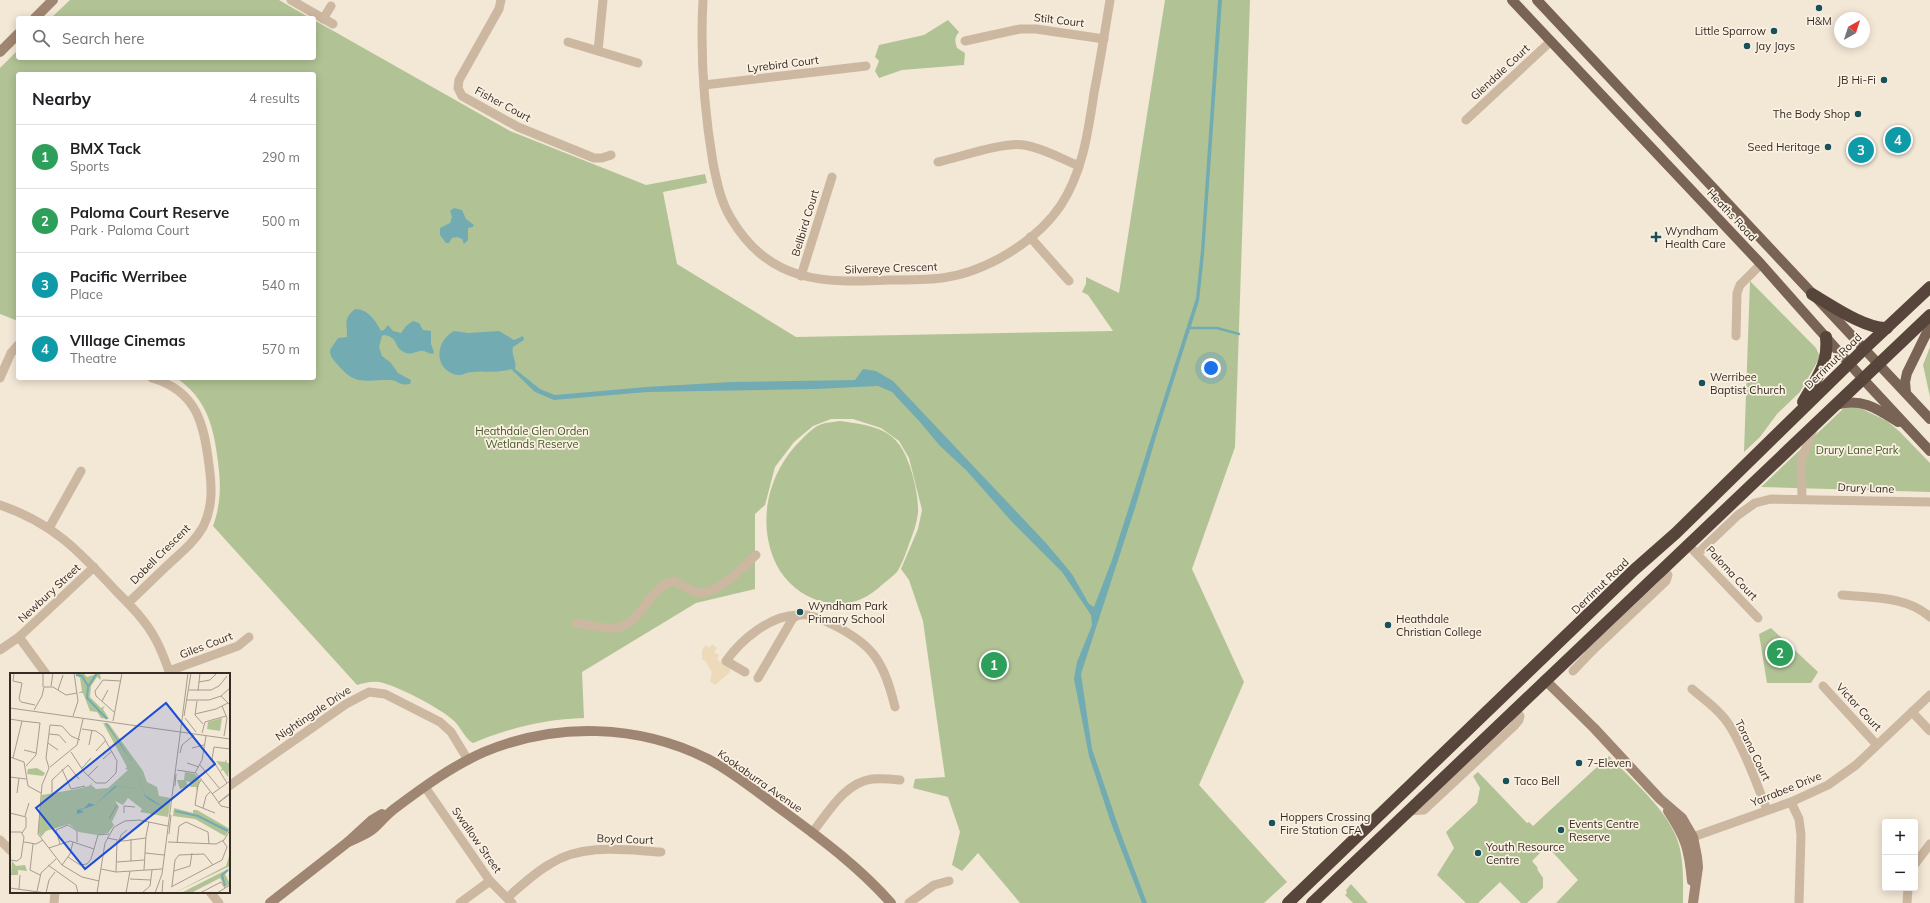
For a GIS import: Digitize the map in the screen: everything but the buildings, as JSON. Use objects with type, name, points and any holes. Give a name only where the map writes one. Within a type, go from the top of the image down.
[{"type":"highway","name":"Derrimut Road","points":[[1288,903],[1634,570],[1676,533],[1798,412],[1930,287]]},
{"type":"highway","points":[[1812,294],[1854,318],[1872,325],[1887,328]]},
{"type":"highway","points":[[1312,903],[1547,678],[1586,649],[1663,568],[1930,315]]},
{"type":"highway","points":[[1798,412],[1825,362],[1827,351],[1826,337]]},
{"type":"highway","points":[[1676,533],[1688,545]]},
{"type":"highway","points":[[1634,570],[1654,564],[1663,568]]},
{"type":"highway","points":[[1534,667],[1547,678]]},
{"type":"highway","points":[[1483,716],[1503,706],[1511,706],[1515,709]]},
{"type":"highway","points":[[1312,879],[1324,891]]},
{"type":"main road","name":"Heaths Road","points":[[1512,0],[1761,264],[1863,379],[1930,451]]},
{"type":"main road","name":"Heaths Road","points":[[1537,0],[1930,419]]},
{"type":"main road","points":[[1551,42],[1562,28]]},
{"type":"main road","points":[[1551,42],[1571,37]]},
{"type":"main road","points":[[1753,231],[1764,251],[1764,258],[1761,264]]},
{"type":"main road","points":[[1906,393],[1905,382],[1907,373],[1930,326]]},
{"type":"main road","points":[[1835,405],[1853,401],[1867,405],[1882,412],[1910,430]]},
{"type":"street","points":[[37,16],[53,0]]},
{"type":"street","points":[[291,0],[333,24]]},
{"type":"street","name":"Fisher Court","points":[[501,0],[499,9],[459,80],[458,88],[462,96],[518,127],[594,158],[602,158],[611,155]]},
{"type":"street","points":[[598,51],[603,0]]},
{"type":"street","name":"Silvereye Crescent","points":[[703,0],[702,31],[704,85],[710,145],[720,194],[725,209],[746,240],[763,256],[780,267],[801,276],[816,280],[851,282],[943,278],[976,270],[1000,258],[1030,237],[1060,206],[1072,186],[1086,144],[1110,0]]},
{"type":"street","points":[[324,19],[331,6]]},
{"type":"street","name":"Stilt Court","points":[[964,41],[1020,29],[1036,29],[1104,39]]},
{"type":"street","points":[[0,52],[16,36]]},
{"type":"street","points":[[568,42],[638,63]]},
{"type":"street","name":"Glendale Court","points":[[1466,120],[1551,42]]},
{"type":"street","name":"Lyrebird Court","points":[[704,85],[866,66]]},
{"type":"street","points":[[938,162],[1012,145],[1024,146],[1038,150],[1079,166]]},
{"type":"street","name":"Bellbird Court","points":[[801,276],[832,177]]},
{"type":"street","points":[[1030,237],[1069,281]]},
{"type":"street","points":[[1736,336],[1737,293],[1740,285],[1761,264]]},
{"type":"street","points":[[0,378],[11,353],[16,347]]},
{"type":"street","name":"Dobell Crescent","points":[[128,603],[194,539],[206,520],[210,504],[210,477],[205,432],[200,418],[191,403],[179,392],[157,380]]},
{"type":"street","points":[[1802,498],[1801,461],[1817,422]]},
{"type":"street","points":[[49,528],[81,470]]},
{"type":"street","name":"Drury Lane","points":[[1697,554],[1738,515],[1755,503],[1771,499],[1802,498],[1930,502]]},
{"type":"street","points":[[0,505],[20,513],[49,528],[72,544],[128,603],[154,637],[170,673]]},
{"type":"street","name":"Paloma Court","points":[[1688,545],[1758,618]]},
{"type":"street","points":[[576,623],[616,628],[632,619],[651,597],[668,582],[674,581],[702,593],[724,583],[756,555]]},
{"type":"street","name":"Newbury Street","points":[[0,650],[19,637],[94,567]]},
{"type":"street","points":[[1842,595],[1896,600],[1912,605],[1930,617]]},
{"type":"street","points":[[745,672],[726,661],[738,646],[768,624],[788,615],[803,614],[819,618],[848,631],[867,646],[878,661],[895,707]]},
{"type":"street","points":[[758,678],[788,624],[797,615]]},
{"type":"street","points":[[19,637],[45,673]]},
{"type":"street","name":"Giles Court","points":[[170,673],[238,646],[249,637]]},
{"type":"street","points":[[1573,671],[1586,649]]},
{"type":"street","points":[[1547,678],[1660,799],[1682,818],[1698,867],[1693,902]]},
{"type":"street","name":"Victor Court","points":[[1823,686],[1877,744]]},
{"type":"street","name":"Torana Court","points":[[1692,689],[1721,714],[1731,727],[1746,758],[1767,810]]},
{"type":"street","name":"Nightingale Drive","points":[[230,783],[352,700],[369,692],[385,694],[440,722],[451,732],[468,760]]},
{"type":"street","name":"Yarrabee Drive","points":[[1689,839],[1811,794],[1841,777],[1930,695]]},
{"type":"street","points":[[1912,712],[1930,731]]},
{"type":"street","name":"Kookaburra Avenue","points":[[270,903],[348,842],[372,820],[393,810],[425,787],[468,760],[508,743],[544,734],[594,730],[629,733],[680,747],[708,759],[838,851],[870,879],[891,903]]},
{"type":"street","points":[[812,832],[843,794],[860,783],[872,779],[900,780]]},
{"type":"street","name":"Swallow Street","points":[[425,787],[490,881],[509,901]]},
{"type":"street","points":[[1791,802],[1799,819],[1801,835],[1799,903]]},
{"type":"street","points":[[0,840],[10,850]]},
{"type":"street","points":[[1918,860],[1930,844]]},
{"type":"street","name":"Boyd Court","points":[[509,901],[550,863],[567,856],[606,848],[661,852]]},
{"type":"street","points":[[460,903],[490,881]]},
{"type":"street","points":[[908,903],[934,885],[949,881]]},
{"type":"street","points":[[1907,903],[1908,891]]},
{"type":"street","points":[[54,903],[55,893]]},
{"type":"street","points":[[211,893],[219,903]]},
{"type":"green space","points":[[70,0],[279,0],[307,16],[53,16]]},
{"type":"green space","name":"Heathdale Glen Orden Wetlands Reserve","points":[[1165,0],[1250,0],[1235,447],[1192,569],[1244,682],[1199,785],[1287,882],[1264,903],[1020,903],[978,853],[962,871],[952,865],[960,832],[948,797],[913,788],[915,779],[945,777],[923,621],[909,580],[901,569],[918,529],[922,510],[909,458],[899,441],[881,428],[853,419],[831,419],[813,426],[794,442],[775,467],[765,505],[755,514],[755,589],[696,603],[582,672],[584,718],[555,720],[527,725],[473,743],[447,715],[418,698],[379,682],[357,685],[213,526],[218,510],[220,487],[214,437],[202,404],[187,386],[179,380],[316,380],[316,72],[16,72],[16,320],[0,314],[0,68],[16,52],[16,60],[316,60],[316,21],[510,131],[646,185],[705,174],[707,183],[663,192],[677,264],[796,337],[1113,331],[1088,295],[1082,292],[1086,284],[1086,277],[1119,293]]},
{"type":"green space","points":[[948,20],[959,32],[955,41],[957,48],[965,53],[964,65],[902,70],[879,78],[875,71],[879,61],[875,57],[879,45],[924,35]]},
{"type":"green space","points":[[1750,281],[1816,348],[1820,357],[1800,392],[1777,414],[1760,437],[1744,452]]},
{"type":"green space","points":[[1930,347],[1930,397],[1923,365]]},
{"type":"green space","name":"Drury Lane Park","points":[[1856,406],[1887,421],[1900,432],[1930,463],[1930,492],[1761,487],[1845,407]]},
{"type":"green space","points":[[840,421],[879,429],[893,437],[902,449],[910,466],[917,496],[918,512],[915,528],[901,566],[897,572],[868,596],[851,602],[833,604],[807,596],[784,577],[773,557],[768,541],[766,525],[770,493],[775,478],[792,450],[817,426],[824,423]]},
{"type":"green space","points":[[1771,628],[1818,672],[1811,683],[1767,683],[1759,634]]},
{"type":"green space","name":"Events Centre Reserve","points":[[1609,756],[1650,798],[1668,821],[1675,833],[1682,859],[1683,903],[1556,903],[1578,880],[1547,846],[1532,861],[1538,868],[1537,869],[1543,878],[1543,888],[1527,903],[1521,903],[1500,882],[1478,903],[1466,903],[1437,875],[1454,848],[1446,832],[1477,803],[1480,788],[1473,776],[1478,772],[1527,823],[1529,822],[1533,826]]},
{"type":"green space","points":[[1351,884],[1368,903],[1353,903],[1345,895],[1347,893],[1346,890]]},
{"type":"shaded area","points":[[712,644],[717,648],[714,652],[719,655],[717,660],[731,668],[730,672],[715,685],[710,681],[712,672],[706,662],[702,659],[702,650],[706,645],[709,648]]},
{"type":"water","points":[[1218,0],[1222,0],[1204,255],[1199,301],[1136,505],[1081,674],[1092,749],[1121,834],[1147,903],[1142,903],[1111,823],[1089,756],[1074,679],[1077,662],[1092,625],[1091,615],[1062,572],[1012,522],[967,471],[940,446],[892,392],[878,386],[816,389],[647,392],[554,400],[535,392],[511,369],[501,371],[470,372],[457,375],[449,372],[444,367],[440,362],[439,355],[443,341],[454,331],[468,333],[499,331],[514,340],[523,336],[524,340],[513,347],[515,369],[540,389],[555,395],[646,387],[731,382],[855,380],[863,369],[876,371],[893,381],[1046,543],[1072,574],[1089,604],[1094,607],[1112,560],[1196,298],[1201,250]]},
{"type":"water","points":[[454,208],[462,210],[466,219],[474,225],[473,227],[468,228],[468,240],[464,244],[462,239],[457,237],[452,238],[449,243],[446,243],[440,235],[440,228],[450,223],[452,217],[450,211]]},
{"type":"water","points":[[355,309],[368,313],[377,323],[381,331],[388,325],[393,331],[401,333],[406,326],[413,321],[419,323],[423,330],[431,331],[433,354],[422,351],[409,353],[405,352],[400,349],[392,338],[384,335],[382,336],[379,347],[382,356],[391,363],[398,373],[411,380],[410,384],[400,384],[393,380],[367,381],[355,379],[343,371],[333,359],[330,350],[338,338],[347,337],[346,322],[348,316]]},
{"type":"waterway","points":[[1191,328],[1217,328],[1239,334]]},
{"type":"place","name":"H&M","points":[[1819,8]]},
{"type":"place","name":"Little Sparrow","points":[[1774,31]]},
{"type":"place","name":"Jay Jays","points":[[1747,46]]},
{"type":"place","name":"JB Hi-Fi","points":[[1884,80]]},
{"type":"place","name":"The Body Shop","points":[[1858,114]]},
{"type":"place","name":"VIllage Cinemas","points":[[1898,140]]},
{"type":"place","name":"Seed Heritage","points":[[1828,147]]},
{"type":"place","name":"Pacific Werribee","points":[[1861,150]]},
{"type":"place","name":"Wyndham Health Care","points":[[1656,237]]},
{"type":"place","name":"Werribee Baptist Church","points":[[1702,383]]},
{"type":"place","name":"Wyndham Park Primary School","points":[[800,612]]},
{"type":"place","name":"Heathdale Christian College","points":[[1388,625]]},
{"type":"place","name":"Paloma Court Reserve","points":[[1780,653]]},
{"type":"place","name":"BMX Tack","points":[[994,665]]},
{"type":"place","name":"7-Eleven","points":[[1579,763]]},
{"type":"place","name":"Taco Bell","points":[[1506,781]]},
{"type":"place","name":"Hoppers Crossing Fire Station CFA","points":[[1272,823]]},
{"type":"place","name":"Events Centre Reserve","points":[[1561,830]]},
{"type":"place","name":"Youth Resource Centre","points":[[1478,853]]}]
